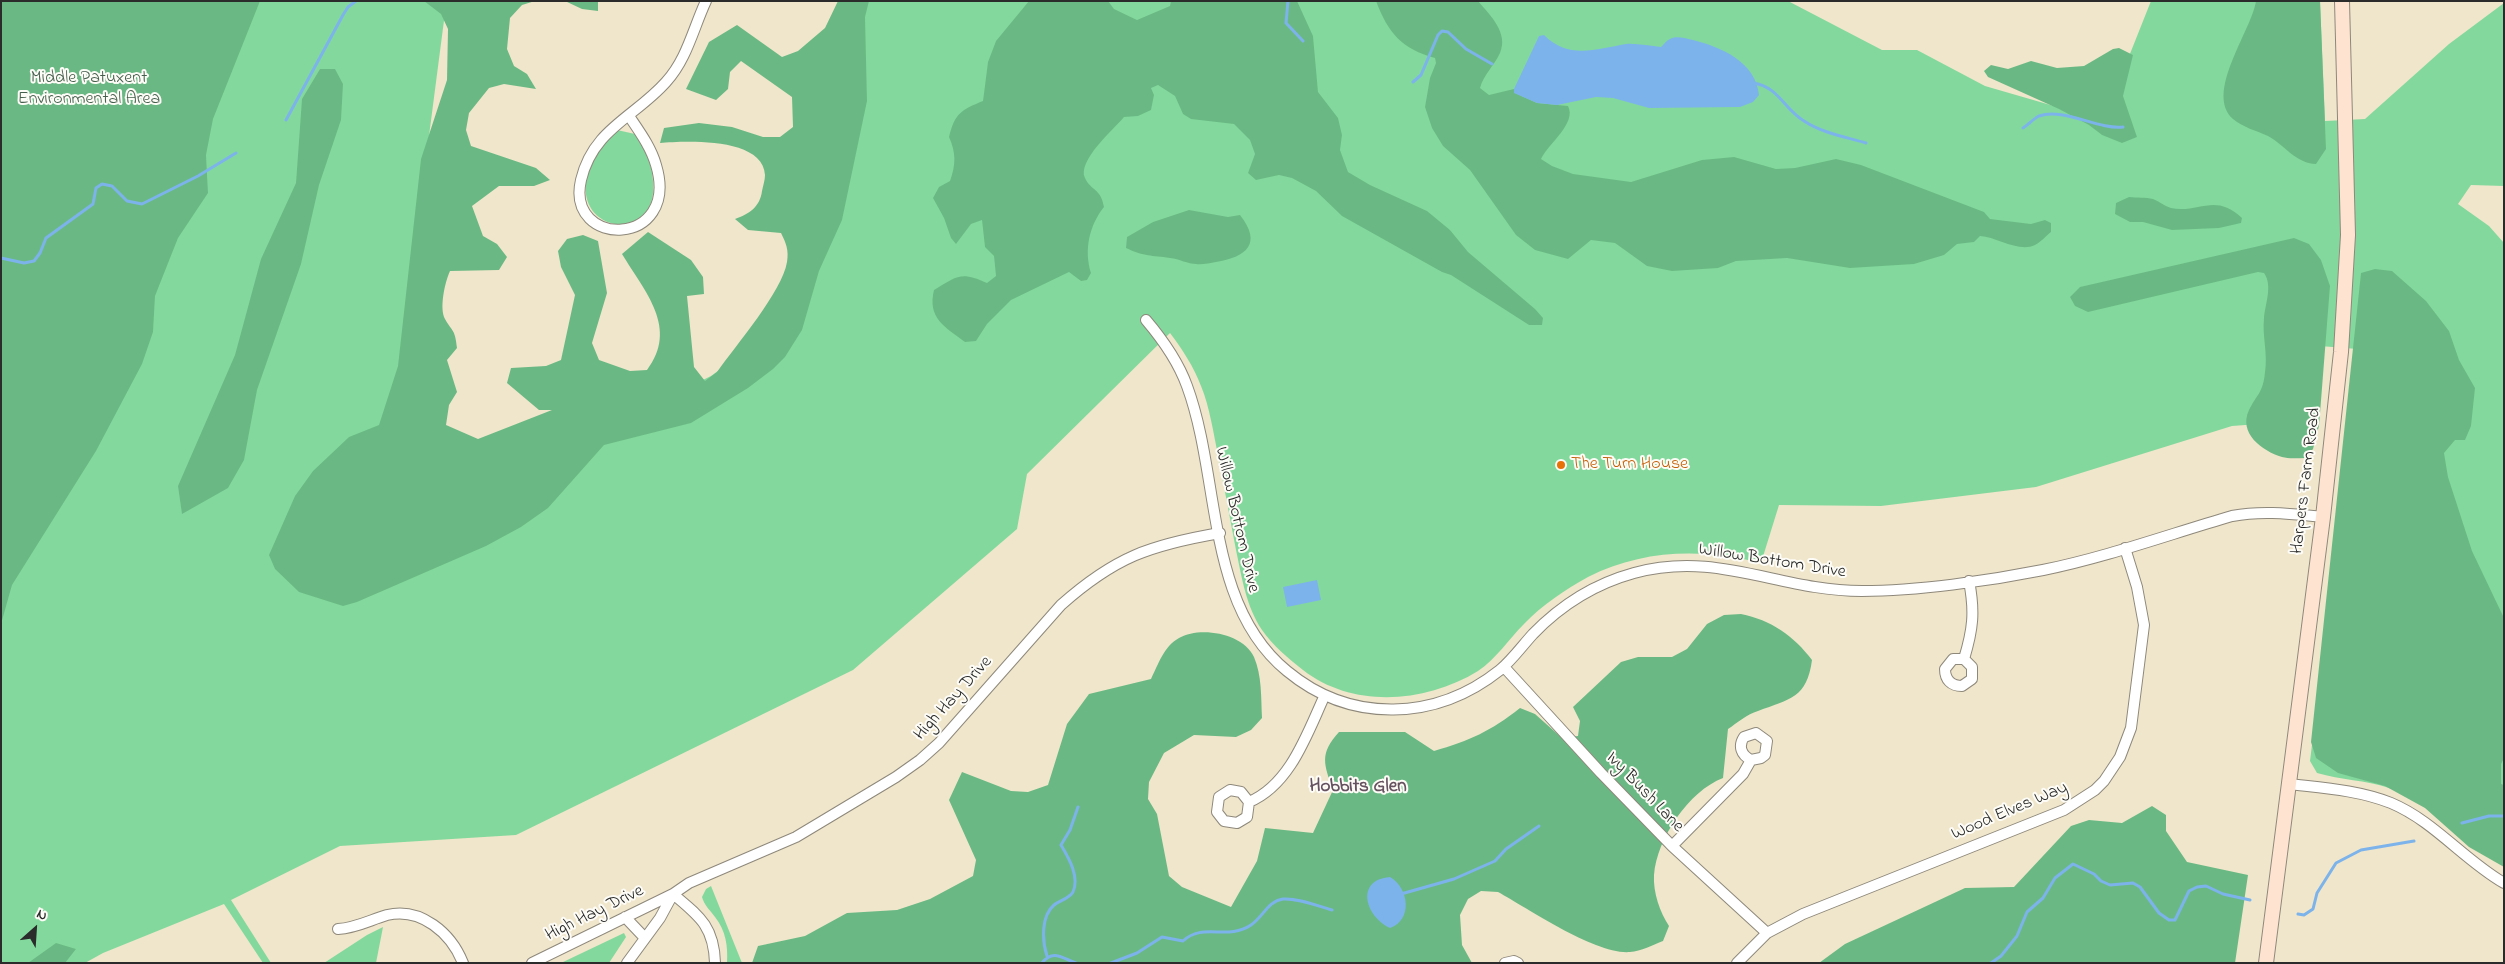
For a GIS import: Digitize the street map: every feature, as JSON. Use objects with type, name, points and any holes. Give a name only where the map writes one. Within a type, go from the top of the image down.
[{"type":"main road","name":"Harpers Farm Road","points":[[2266,963],[2323,517],[2341,352],[2348,235],[2342,1]]},
{"type":"street","points":[[629,116],[652,154],[656,166],[660,193],[655,209],[645,221],[628,230],[618,231],[606,229],[587,216],[580,196],[580,185],[594,148],[614,125],[629,116],[666,82],[678,67],[688,50],[706,1]]},
{"type":"street","name":"Willow Bottom Drive","points":[[1146,320],[1167,346],[1186,384],[1198,428],[1234,594],[1255,637],[1288,672],[1324,697],[1375,709],[1397,710],[1417,708],[1434,704],[1470,690],[1504,667],[1535,632],[1567,604],[1597,586],[1649,569],[1688,565],[1725,567],[1791,584],[1837,591],[1893,590],[2043,570],[2232,516],[2254,512],[2323,517]]},
{"type":"street","name":"High Hay Drive","points":[[532,963],[672,894],[696,880],[796,837],[896,777],[920,760],[939,743],[1061,604],[1106,569],[1134,554],[1152,548],[1184,539],[1220,533]]},
{"type":"street","name":"Wood Elves Way","points":[[1737,963],[1767,934],[1803,914],[2064,810],[2095,790],[2104,781],[2120,757],[2131,728],[2144,625],[2137,587],[2125,548]]},
{"type":"street","points":[[1964,659],[1974,615],[1969,581]]},
{"type":"street","name":"Ivy Bush Lane","points":[[1504,667],[1601,773],[1672,846],[1767,934]]},
{"type":"street","points":[[1249,802],[1267,792],[1289,767],[1308,733],[1324,697]]},
{"type":"street","points":[[1672,846],[1743,774],[1751,760]]},
{"type":"street","points":[[2289,784],[2361,793],[2391,803],[2420,820],[2471,862],[2504,883]]},
{"type":"street","points":[[672,894],[696,913],[710,930],[716,950],[715,963]]},
{"type":"street","name":"High Hay Drive","points":[[627,963],[644,937],[660,918],[672,894]]},
{"type":"street","points":[[338,929],[359,926],[397,914],[419,917],[430,922],[449,938],[463,963]]},
{"type":"street","points":[[625,917],[644,937]]},
{"type":"street","points":[[1504,963],[1518,963]]},
{"type":"green space","points":[[1,1],[458,1],[446,5],[402,344],[446,483],[536,462],[711,376],[797,313],[856,1],[1788,1],[1882,50],[1917,50],[1985,86],[2085,115],[2114,94],[2151,1],[2320,1],[2325,121],[2365,119],[2449,44],[2504,3],[2504,186],[2471,185],[2458,204],[2489,226],[2504,243],[2504,866],[2449,822],[2420,803],[2380,785],[2317,773],[2310,761],[2352,421],[2357,349],[2320,346],[2313,420],[2232,426],[2036,487],[1881,506],[1779,505],[1761,563],[1739,558],[1695,553],[1651,556],[1609,568],[1588,577],[1546,604],[1524,624],[1491,661],[1478,671],[1458,682],[1436,690],[1390,697],[1367,696],[1344,691],[1323,683],[1286,656],[1262,630],[1248,602],[1207,403],[1195,372],[1170,333],[1027,474],[1017,529],[853,670],[516,835],[340,846],[231,900],[271,963],[263,963],[224,904],[103,953],[85,963],[1,963]]},
{"type":"green space","name":"Middle Patuxent Environmental Area","points":[[1,1],[260,1],[213,119],[206,155],[208,193],[178,238],[155,296],[153,332],[142,364],[96,451],[12,585],[1,624]]},
{"type":"green space","points":[[424,1],[535,1],[522,5],[510,18],[507,49],[514,66],[527,74],[536,89],[504,84],[489,88],[469,113],[466,130],[471,146],[536,168],[550,180],[534,186],[499,186],[472,206],[483,236],[497,244],[507,257],[499,270],[450,271],[443,295],[443,314],[454,334],[457,348],[447,360],[457,392],[449,405],[446,425],[478,439],[552,410],[539,410],[507,383],[511,368],[546,366],[561,360],[575,295],[561,267],[558,251],[567,239],[583,235],[598,241],[607,293],[592,343],[599,360],[630,371],[647,370],[656,355],[660,340],[655,310],[622,254],[648,232],[691,260],[703,277],[704,294],[687,296],[694,367],[705,381],[717,372],[777,288],[788,258],[787,247],[781,233],[748,230],[735,219],[753,209],[761,197],[765,175],[761,163],[751,154],[738,148],[721,144],[704,142],[660,143],[664,128],[699,123],[732,127],[763,137],[780,137],[793,127],[792,97],[741,61],[730,72],[728,89],[716,100],[686,89],[709,42],[737,25],[782,57],[798,51],[825,28],[838,1],[869,1],[865,17],[867,101],[842,220],[819,271],[802,330],[785,357],[773,369],[748,388],[691,423],[604,445],[548,508],[521,527],[486,546],[357,602],[343,606],[299,592],[275,569],[269,555],[295,496],[313,471],[349,437],[379,425],[398,366],[421,159],[447,80],[448,29],[441,14]]},
{"type":"green space","points":[[565,1],[598,1],[598,11],[582,9]]},
{"type":"green space","points":[[1029,1],[1108,1],[1114,9],[1137,20],[1170,6],[1171,1],[1297,1],[1313,36],[1318,92],[1338,118],[1342,135],[1340,150],[1348,172],[1370,185],[1427,211],[1450,230],[1468,252],[1535,309],[1543,318],[1542,325],[1529,325],[1451,275],[1442,272],[1342,216],[1316,191],[1292,178],[1279,175],[1256,180],[1248,173],[1255,154],[1250,140],[1234,124],[1191,119],[1183,114],[1175,96],[1158,85],[1151,88],[1154,95],[1151,110],[1138,116],[1124,117],[1097,146],[1086,163],[1085,178],[1101,196],[1104,207],[1091,230],[1089,238],[1088,256],[1091,273],[1087,280],[1081,281],[1069,272],[1011,300],[987,324],[976,341],[965,342],[939,321],[935,315],[933,308],[934,290],[954,278],[965,276],[987,283],[996,276],[994,256],[985,247],[982,220],[971,224],[956,244],[951,238],[944,218],[933,198],[939,187],[950,181],[952,175],[954,153],[949,137],[954,123],[960,113],[983,101],[988,62],[996,41]]},
{"type":"green space","points":[[1376,1],[1478,1],[1497,25],[1502,38],[1500,53],[1480,88],[1489,95],[1514,89],[1515,93],[1537,103],[1568,106],[1570,113],[1566,126],[1541,159],[1552,166],[1573,174],[1631,182],[1702,160],[1734,157],[1776,169],[1795,168],[1836,159],[1861,165],[1984,212],[1990,219],[2031,224],[2045,220],[2051,223],[2051,232],[2037,244],[2029,247],[2015,246],[1980,236],[1974,242],[1957,244],[1944,255],[1914,264],[1850,268],[1787,258],[1736,261],[1718,268],[1672,271],[1647,266],[1615,243],[1591,240],[1568,259],[1535,250],[1516,235],[1470,170],[1443,146],[1432,128],[1425,107],[1430,78],[1436,63],[1435,58],[1414,50],[1398,38],[1391,31]]},
{"type":"green space","points":[[2256,1],[2320,1],[2326,149],[2316,164],[2302,161],[2268,136],[2245,127],[2233,119],[2225,108],[2226,78]]},
{"type":"green space","points":[[2119,48],[2133,55],[2123,96],[2137,137],[2122,143],[2102,135],[2089,125],[2059,109],[1988,77],[1984,71],[1991,65],[2008,69],[2031,61],[2057,68],[2084,66],[2113,49]]},
{"type":"green space","points":[[320,69],[335,69],[343,84],[341,120],[319,185],[301,264],[257,390],[244,460],[228,488],[182,514],[178,486],[235,355],[261,259],[296,183],[302,99]]},
{"type":"green space","points":[[617,130],[635,134],[647,156],[653,181],[651,204],[641,218],[626,224],[610,223],[596,215],[587,200],[586,179],[597,153]]},
{"type":"green space","points":[[2129,197],[2153,199],[2168,207],[2181,209],[2206,205],[2223,206],[2242,218],[2241,223],[2219,228],[2172,230],[2143,222],[2130,222],[2115,214],[2116,203]]},
{"type":"green space","points":[[1189,210],[1228,217],[1240,215],[1247,225],[1250,234],[1248,247],[1236,257],[1201,264],[1143,254],[1126,248],[1127,237],[1153,222]]},
{"type":"green space","points":[[2294,238],[2309,244],[2321,260],[2330,286],[2319,426],[2313,449],[2305,458],[2285,458],[2274,454],[2254,440],[2247,426],[2246,418],[2261,389],[2265,372],[2264,325],[2268,284],[2264,273],[2258,272],[2088,312],[2075,306],[2070,297],[2080,287]]},
{"type":"green space","points":[[2375,269],[2392,271],[2426,301],[2449,331],[2459,360],[2475,388],[2471,426],[2465,440],[2455,440],[2444,453],[2448,477],[2472,551],[2504,618],[2504,758],[2501,764],[2501,784],[2504,785],[2504,867],[2469,847],[2425,808],[2385,786],[2338,773],[2316,758],[2311,742],[2361,273]]},
{"type":"green space","points":[[1741,614],[1762,620],[1790,636],[1812,660],[1810,673],[1801,690],[1788,700],[1750,714],[1728,729],[1723,778],[1710,784],[1698,793],[1687,805],[1668,831],[1661,846],[1656,861],[1654,882],[1658,902],[1669,926],[1663,941],[1643,949],[1630,952],[1616,951],[1599,946],[1563,930],[1498,892],[1481,891],[1468,899],[1460,915],[1462,945],[1472,963],[752,963],[758,946],[805,936],[847,913],[897,910],[930,899],[973,876],[976,860],[949,800],[962,772],[1011,791],[1028,792],[1048,785],[1067,724],[1089,694],[1151,679],[1169,646],[1174,641],[1188,634],[1209,632],[1220,634],[1241,642],[1248,649],[1254,657],[1258,672],[1261,687],[1262,718],[1251,730],[1236,737],[1194,735],[1164,753],[1149,782],[1148,799],[1157,814],[1169,876],[1182,887],[1231,907],[1257,861],[1265,828],[1313,833],[1333,790],[1325,760],[1328,747],[1339,732],[1405,732],[1434,751],[1479,734],[1520,708],[1535,714],[1562,738],[1578,736],[1580,721],[1573,707],[1621,662],[1638,657],[1672,657],[1687,649],[1707,624],[1724,615]]},
{"type":"green space","points":[[2152,806],[2166,815],[2166,831],[2187,862],[2248,875],[2235,963],[1819,963],[1845,944],[1965,888],[2014,887],[2071,826],[2089,820],[2122,823]]},
{"type":"green space","points":[[711,886],[742,963],[727,963],[727,945],[724,933],[702,897],[706,889]]},
{"type":"green space","points":[[383,927],[376,963],[324,963],[367,935]]},
{"type":"green space","points":[[624,933],[626,937],[609,963],[561,963]]},
{"type":"green space","points":[[56,943],[76,949],[65,963],[28,963]]},
{"type":"water","points":[[1544,35],[1553,43],[1563,48],[1583,51],[1626,44],[1661,47],[1668,40],[1675,37],[1704,43],[1725,52],[1744,65],[1756,83],[1759,95],[1753,102],[1740,107],[1649,108],[1613,98],[1596,97],[1557,105],[1537,103],[1514,93],[1514,89],[1539,36]]},
{"type":"water","points":[[1317,580],[1321,600],[1287,607],[1283,587]]},
{"type":"water","points":[[1390,877],[1401,888],[1406,904],[1402,918],[1390,928],[1381,922],[1370,907],[1368,891],[1379,880]]},
{"type":"waterway","points":[[286,120],[343,15],[348,7],[356,1]]},
{"type":"waterway","points":[[1288,1],[1286,23],[1303,41]]},
{"type":"waterway","points":[[1413,82],[1421,75],[1438,35],[1442,31],[1448,32],[1466,49],[1492,64]]},
{"type":"waterway","points":[[1753,83],[1762,85],[1775,93],[1797,116],[1818,129],[1866,143]]},
{"type":"waterway","points":[[2023,128],[2039,116],[2048,114],[2059,114],[2103,125],[2123,127]]},
{"type":"waterway","points":[[1,258],[24,263],[34,261],[40,253],[46,238],[93,204],[96,188],[102,184],[112,186],[127,201],[142,204],[198,176],[236,153]]},
{"type":"waterway","points":[[1047,956],[1044,943],[1044,929],[1047,916],[1054,905],[1067,898],[1073,892],[1075,886],[1072,867],[1061,845],[1070,830],[1078,807]]},
{"type":"waterway","points":[[2462,823],[2489,816],[2504,816]]},
{"type":"waterway","points":[[1401,894],[1454,879],[1495,861],[1506,849],[1539,826]]},
{"type":"waterway","points":[[2298,914],[2304,915],[2313,909],[2317,893],[2336,863],[2361,850],[2414,841]]},
{"type":"waterway","points":[[1991,963],[2001,956],[2017,936],[2027,912],[2043,898],[2055,878],[2073,864],[2094,874],[2101,881],[2110,885],[2133,883],[2140,887],[2159,913],[2169,920],[2175,920],[2189,891],[2197,887],[2206,886],[2223,894],[2250,900]]},
{"type":"waterway","points":[[1111,963],[1137,953],[1162,937],[1183,941],[1199,933],[1242,930],[1255,922],[1269,906],[1278,900],[1302,901],[1332,910]]},
{"type":"waterway","points":[[1042,963],[1050,956],[1062,957],[1076,963]]},
{"type":"place","name":"The Turn House","points":[[1561,465]]},
{"type":"district","name":"Hobbits Glen","points":[[1358,788]]}]
